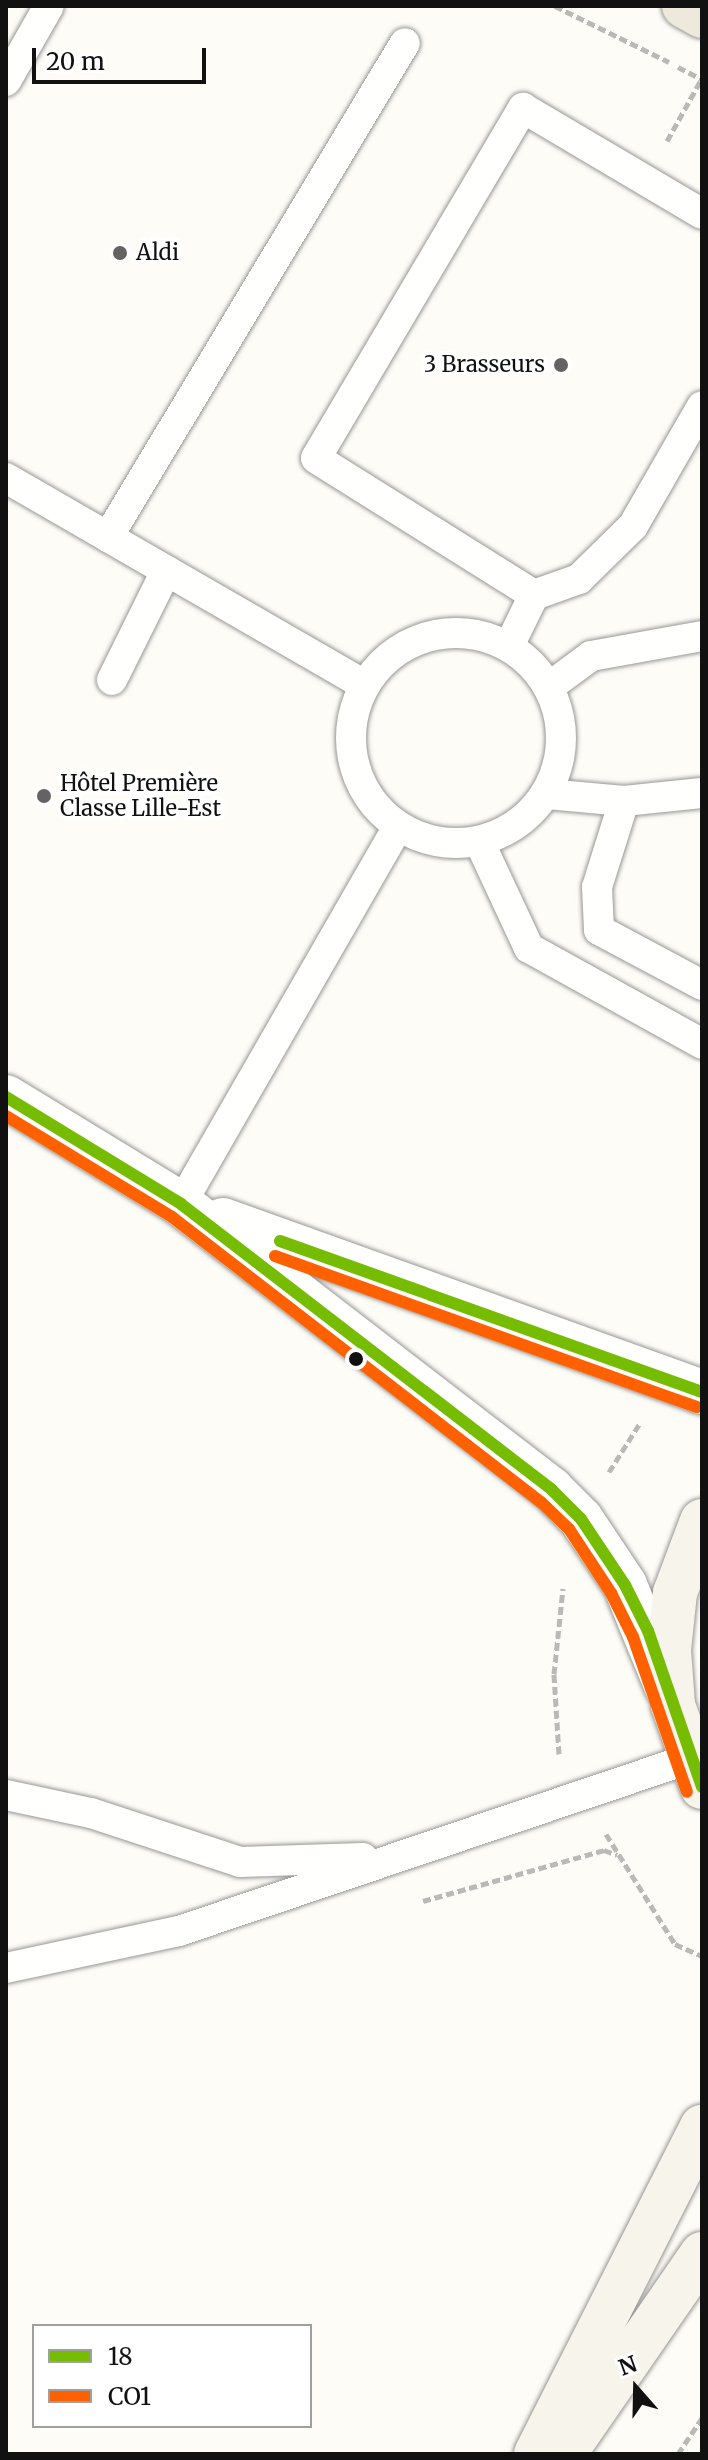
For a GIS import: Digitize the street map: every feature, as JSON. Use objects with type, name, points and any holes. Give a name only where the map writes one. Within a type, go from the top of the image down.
[{"type":"main road","points":[[684,6],[702,16]]},
{"type":"main road","points":[[698,1780],[673,1705],[670,1621],[682,1566],[702,1521]]},
{"type":"main road","points":[[536,2454],[702,2127]]},
{"type":"main road","points":[[564,2454],[702,2254]]},
{"type":"street","points":[[6,1097],[181,1204],[552,1490],[581,1519],[625,1585],[673,1705]]},
{"type":"street","points":[[181,1204],[702,1392]]},
{"type":"lane","points":[[6,81],[49,6]]},
{"type":"lane","points":[[108,537],[405,43]]},
{"type":"lane","points":[[534,595],[316,458],[523,108],[702,214]]},
{"type":"lane","points":[[509,646],[534,595],[579,579],[633,526],[702,406]]},
{"type":"lane","points":[[6,478],[365,685]]},
{"type":"lane","points":[[112,680],[166,571]]},
{"type":"lane","points":[[457,632],[509,646],[549,687],[562,741],[547,794],[529,816],[479,841],[451,844],[398,827],[375,805],[358,778],[351,747],[353,715],[365,685],[381,663],[429,636],[457,632]]},
{"type":"lane","points":[[549,687],[591,656],[702,636]]},
{"type":"lane","points":[[547,794],[624,801],[702,793]]},
{"type":"lane","points":[[624,801],[597,887],[599,930],[702,985]]},
{"type":"lane","points":[[181,1204],[398,827]]},
{"type":"lane","points":[[479,841],[529,948],[702,1044]]},
{"type":"lane","points":[[6,1968],[179,1931],[397,1857],[698,1780]]},
{"type":"lane","points":[[6,1795],[91,1813],[240,1862],[397,1857]]},
{"type":"path","points":[[555,6],[702,78],[642,179]]},
{"type":"path","points":[[410,1905],[604,1850],[619,1856],[675,1944],[702,1956]]},
{"type":"path","points":[[678,2454],[702,2418]]},
{"type":"transit line","name":"18","points":[[6,1097],[181,1204],[552,1490],[581,1519],[625,1585],[648,1631],[702,1787]]},
{"type":"transit line","name":"CO1","points":[[6,1116],[172,1217],[541,1502],[569,1529],[611,1593],[633,1637],[687,1792]]},
{"type":"transit line","name":"18","points":[[280,1241],[702,1392]]},
{"type":"transit line","name":"CO1","points":[[275,1256],[697,1407]]},
{"type":"place","name":"Aldi","points":[[120,253]]},
{"type":"place","name":"3 Brasseurs","points":[[561,365]]},
{"type":"place","name":"Hôtel Première Classe Lille-Est","points":[[44,796]]}]
